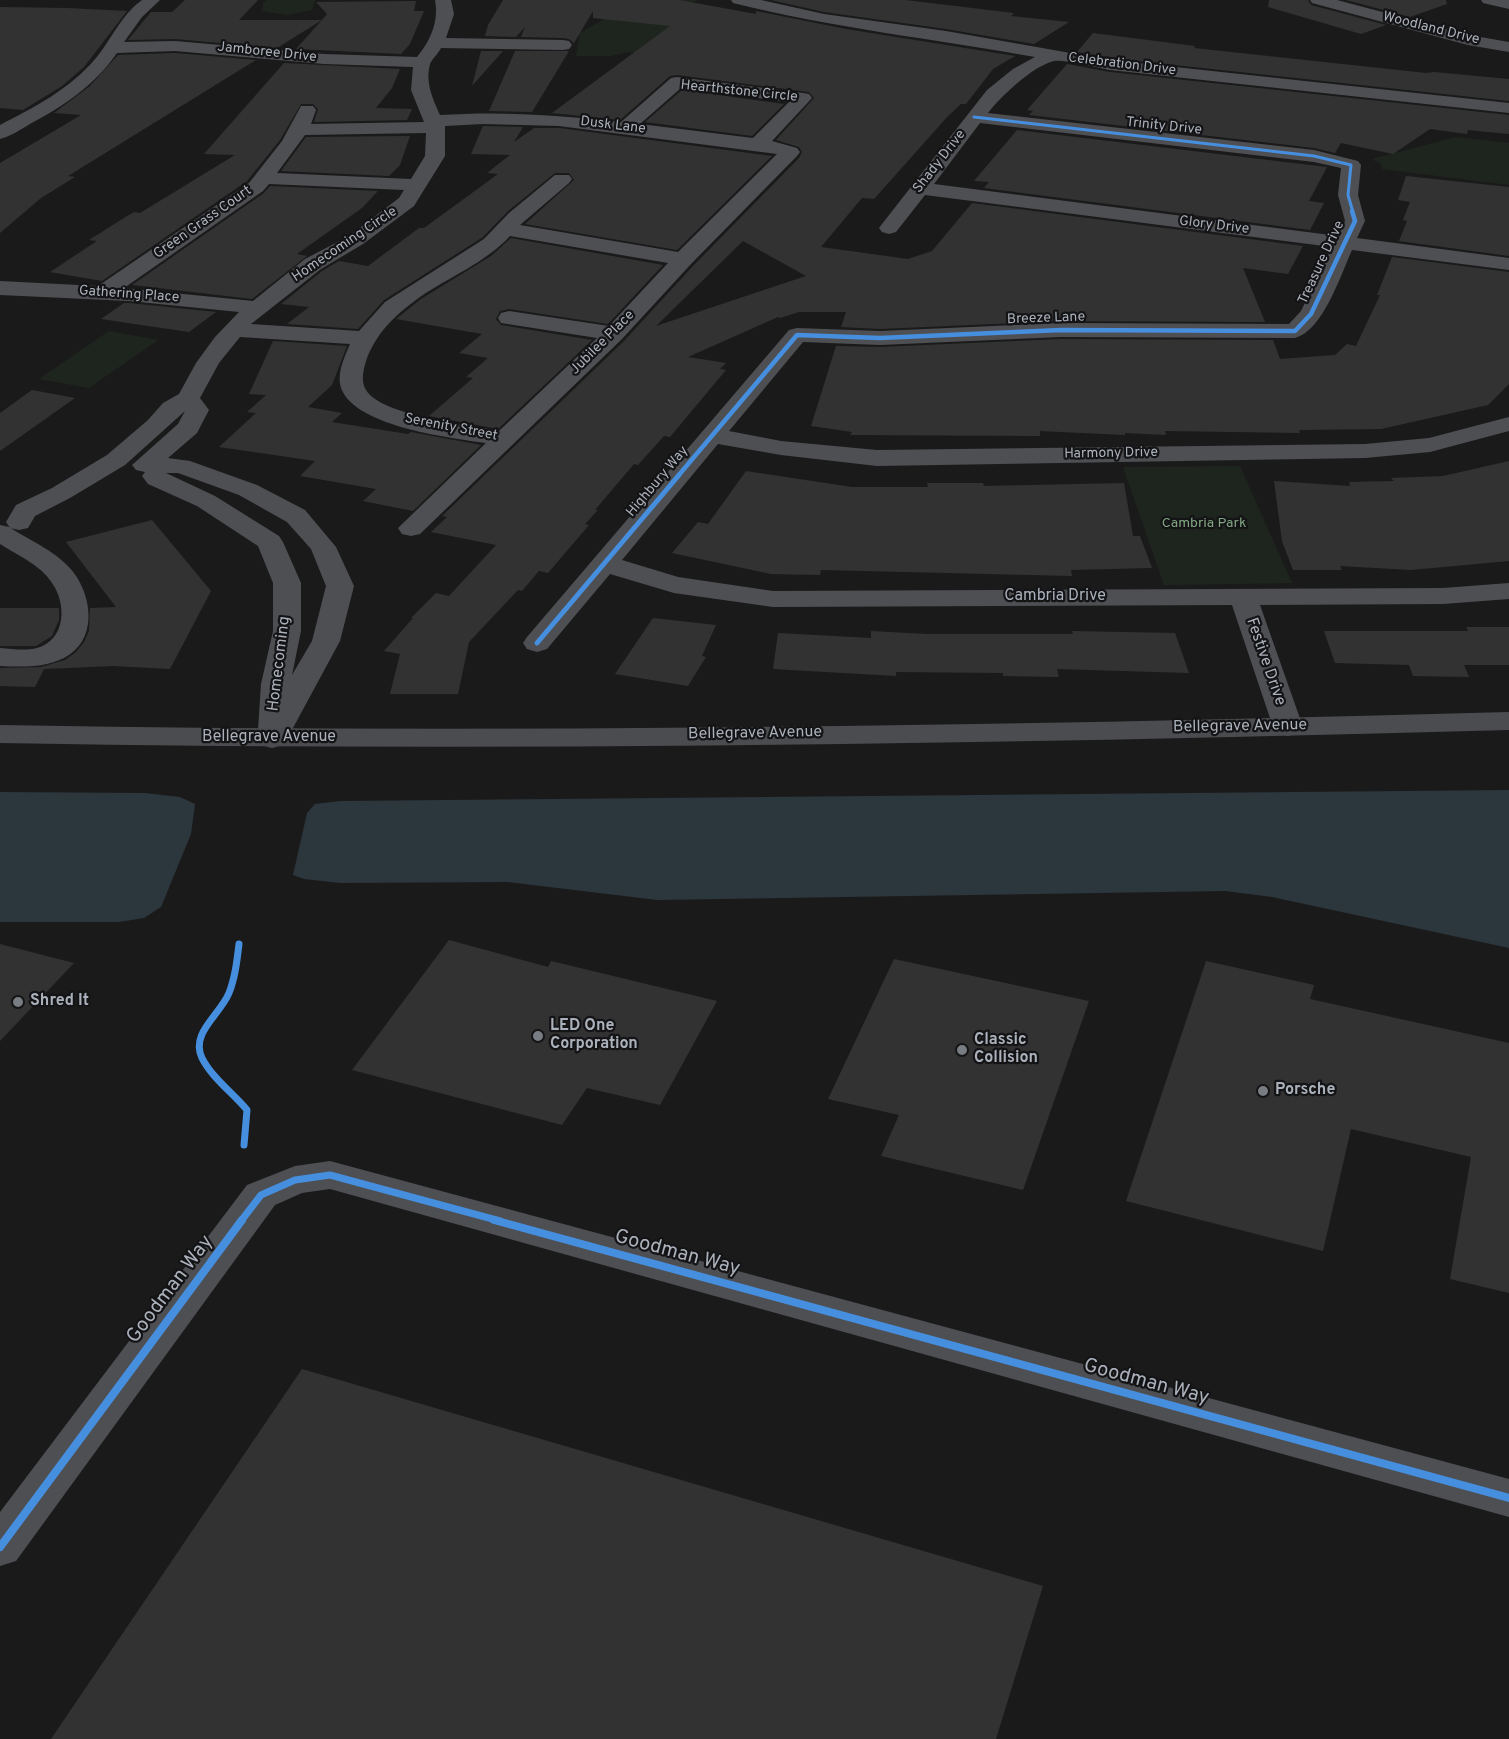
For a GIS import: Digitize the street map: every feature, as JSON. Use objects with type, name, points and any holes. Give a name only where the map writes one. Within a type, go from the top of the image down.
[{"type":"main road","name":"Bellegrave Avenue","points":[[0,734],[272,739],[1288,727],[1509,721]]},
{"type":"street","points":[[0,134],[79,87],[103,62],[132,15],[152,0]]},
{"type":"street","points":[[422,62],[435,43],[446,14],[443,0]]},
{"type":"street","name":"Celebration Drive","points":[[739,0],[824,19],[946,36],[1110,65],[1509,108]]},
{"type":"street","name":"Woodland Drive","points":[[1318,0],[1447,35],[1509,47]]},
{"type":"street","points":[[1489,0],[1509,4]]},
{"type":"street","points":[[435,43],[563,45]]},
{"type":"street","name":"Jamboree Drive","points":[[111,48],[175,46],[324,59],[422,62]]},
{"type":"street","name":"Shady Drive","points":[[889,228],[993,94],[1019,73],[1050,56]]},
{"type":"street","name":"Homecoming Circle","points":[[6,528],[25,511],[61,493],[116,460],[157,425],[172,408],[188,399],[208,363],[235,330],[258,308],[313,264],[356,240],[407,202],[435,156],[435,124],[420,90],[422,62]]},
{"type":"street","name":"Hearthstone Circle","points":[[625,128],[677,82],[803,98],[757,145]]},
{"type":"street","name":"Green Grass Court","points":[[104,292],[244,197],[263,178],[299,130],[307,110]]},
{"type":"street","name":"Trinity Drive","points":[[974,117],[1314,156],[1351,165]]},
{"type":"street","name":"Dusk Lane","points":[[299,130],[532,119],[625,128],[757,145],[790,152]]},
{"type":"street","name":"Jubilee Place","points":[[411,528],[614,334],[684,259],[790,152]]},
{"type":"street","name":"Treasure Drive","points":[[1295,331],[1311,314],[1355,221],[1348,195],[1351,165]]},
{"type":"street","points":[[263,178],[418,185]]},
{"type":"street","name":"Serenity Street","points":[[505,439],[425,425],[399,418],[376,408],[358,396],[350,379],[356,354],[371,326],[423,285],[491,243],[562,179]]},
{"type":"street","name":"Glory Drive","points":[[920,188],[1509,264]]},
{"type":"street","points":[[505,229],[684,259]]},
{"type":"street","name":"Gathering Place","points":[[0,288],[104,292],[212,301],[258,308]]},
{"type":"street","points":[[509,318],[614,334]]},
{"type":"street","points":[[235,330],[365,338]]},
{"type":"street","name":"Breeze Lane","points":[[797,335],[880,338],[1061,330],[1295,331]]},
{"type":"street","name":"Highbury Way","points":[[537,643],[797,335]]},
{"type":"street","points":[[6,528],[40,522],[77,507],[146,465],[193,421],[197,410],[188,399]]},
{"type":"street","name":"Harmony Drive","points":[[712,435],[781,448],[878,458],[1365,451],[1430,445],[1509,424]]},
{"type":"street","points":[[146,465],[157,479],[206,501],[271,544],[313,535]]},
{"type":"street","name":"Homecoming","points":[[146,465],[181,466],[248,490],[296,516],[323,547],[340,586],[326,640],[272,739]]},
{"type":"street","points":[[0,657],[42,656],[61,648],[75,631],[76,605],[63,578],[6,528]]},
{"type":"street","name":"Homecoming","points":[[271,544],[287,583],[286,631],[276,684],[272,739]]},
{"type":"street","name":"Cambria Drive","points":[[604,563],[674,585],[773,598],[1443,596],[1509,591]]},
{"type":"street","name":"Festive Drive","points":[[1243,597],[1288,727]]},
{"type":"street","name":"Goodman Way","points":[[0,1547],[261,1195],[295,1180],[330,1175],[1509,1498]]},
{"type":"green space","points":[[267,0],[315,0],[312,10],[287,15],[262,11],[263,3]]},
{"type":"green space","points":[[638,0],[698,0],[661,22],[841,75],[628,52],[610,56],[576,56],[580,33]]},
{"type":"green space","points":[[1456,137],[1509,143],[1509,185],[1382,169],[1381,164],[1372,159]]},
{"type":"green space","points":[[109,331],[158,340],[89,388],[39,379]]},
{"type":"green space","name":"Cambria Park","points":[[1240,466],[1292,583],[1164,585],[1123,467]]},
{"type":"shaded area","points":[[1509,790],[1509,948],[1272,897],[1225,891],[657,900],[508,882],[340,883],[304,879],[293,875],[307,813],[315,804],[340,801]]},
{"type":"shaded area","points":[[0,792],[145,793],[180,797],[195,804],[191,834],[161,907],[144,918],[119,922],[0,922]]},
{"type":"building","points":[[185,0],[258,0],[239,20],[322,20],[277,48],[175,39],[128,40],[151,12],[172,12]]},
{"type":"building","points":[[503,0],[679,0],[756,14],[756,11],[846,29],[1015,56],[993,69],[966,104],[961,104],[948,116],[874,199],[862,198],[821,247],[908,259],[932,251],[972,203],[1303,246],[1288,274],[1243,268],[1265,322],[1061,321],[880,329],[841,327],[846,312],[799,312],[778,317],[688,357],[726,363],[720,369],[726,370],[670,437],[664,436],[638,465],[634,464],[585,524],[589,525],[548,573],[539,571],[522,591],[518,590],[469,642],[458,694],[390,694],[400,654],[384,651],[413,618],[411,618],[436,593],[449,596],[496,545],[431,532],[447,517],[442,516],[624,341],[693,266],[799,158],[802,152],[799,147],[776,140],[814,98],[809,92],[677,75],[670,76],[620,120],[552,113],[670,26],[593,18],[593,11],[574,43],[563,38],[521,37],[525,27],[516,37],[485,36],[488,25]],"holes":[[[743,241],[806,276],[656,326]]]},
{"type":"building","points":[[771,0],[905,0],[1069,22],[1034,44],[824,12]]},
{"type":"building","points":[[1269,0],[1308,0],[1311,5],[1386,25],[1361,34],[1268,7]]},
{"type":"building","points":[[1346,0],[1446,0],[1447,4],[1410,17]]},
{"type":"building","points":[[416,1],[414,11],[424,11],[410,44],[401,54],[296,49],[327,14],[316,2]]},
{"type":"building","points":[[0,7],[127,11],[84,67],[62,86],[23,110],[0,108]]},
{"type":"building","points":[[1093,33],[1195,46],[1194,48],[1426,73],[1509,79],[1509,101],[1110,58],[1077,52]]},
{"type":"building","points":[[481,51],[503,51],[472,86]]},
{"type":"building","points":[[515,51],[569,51],[532,112],[489,111]]},
{"type":"building","points":[[175,53],[256,60],[68,176],[75,177],[41,198],[0,233],[0,163],[81,115],[54,113],[90,86],[118,55]]},
{"type":"building","points":[[284,63],[400,69],[392,88],[376,108],[412,109],[407,120],[314,122],[318,109],[313,104],[301,104],[280,140],[247,181],[102,281],[50,272],[97,241],[89,240],[134,212],[140,213],[235,155],[204,154]]},
{"type":"building","points":[[1067,64],[1110,72],[1509,115],[1509,134],[1468,130],[1467,134],[1430,129],[1393,154],[1341,143],[1335,153],[1314,148],[1029,115],[1033,111],[1027,110]]},
{"type":"building","points":[[682,90],[784,104],[752,136],[645,122]]},
{"type":"building","points":[[483,126],[523,127],[514,142],[534,128],[559,128],[772,156],[677,250],[525,224],[574,180],[569,173],[555,173],[508,211],[483,237],[384,300],[358,329],[287,324],[309,307],[281,304],[322,271],[339,261],[368,266],[498,174],[487,173],[510,155],[471,154]]},
{"type":"building","points":[[1017,130],[1327,167],[1309,201],[1324,203],[1310,230],[984,188],[989,182],[974,181]]},
{"type":"building","points":[[410,136],[400,165],[389,176],[281,171],[306,137]]},
{"type":"building","points":[[1406,176],[1509,187],[1509,256],[1399,241],[1407,221],[1403,220],[1410,202],[1398,200]]},
{"type":"building","points":[[270,186],[378,191],[362,208],[297,254],[307,256],[252,299],[132,285],[264,193]]},
{"type":"building","points":[[511,238],[663,265],[608,324],[509,309],[500,311],[496,319],[501,325],[592,340],[498,429],[429,416],[473,378],[466,377],[488,358],[459,353],[482,334],[396,319],[421,299],[491,256]]},
{"type":"building","points":[[1392,257],[1509,272],[1509,384],[1488,405],[1381,429],[1299,430],[1300,433],[1165,431],[1166,435],[1125,433],[1125,435],[1040,431],[1040,436],[850,435],[852,432],[811,426],[836,346],[880,347],[1061,339],[1273,340],[1280,359],[1335,355],[1347,344],[1356,346],[1380,295],[1377,295]]},
{"type":"building","points":[[124,303],[216,312],[189,332],[101,319]]},
{"type":"building","points":[[273,341],[347,346],[332,385],[308,407],[342,413],[332,422],[408,434],[411,432],[481,445],[413,511],[363,501],[376,489],[300,476],[315,461],[219,447],[256,413],[247,412],[266,395],[249,394]]},
{"type":"building","points":[[32,390],[75,398],[0,451],[0,413]]},
{"type":"building","points":[[1509,461],[1509,561],[1411,570],[1340,566],[1342,570],[1293,570],[1282,541],[1274,481],[1350,486],[1349,482],[1394,481],[1391,478],[1443,476]]},
{"type":"building","points":[[746,471],[852,487],[928,487],[927,483],[983,483],[984,486],[1124,483],[1133,536],[1140,536],[1152,568],[1071,570],[1072,576],[821,570],[820,575],[771,574],[672,553],[698,522],[708,524]]},
{"type":"building","points":[[152,520],[211,591],[170,669],[113,666],[44,669],[35,687],[0,686],[0,668],[41,667],[65,660],[84,642],[89,631],[90,608],[116,607],[66,542]]},
{"type":"building","points":[[0,608],[59,608],[59,620],[52,636],[36,646],[0,646]]},
{"type":"building","points":[[653,618],[716,625],[702,656],[706,657],[688,686],[615,674]]},
{"type":"building","points":[[1466,627],[1509,627],[1509,665],[1464,665],[1469,677],[1413,676],[1409,665],[1335,663],[1324,631],[1468,631]]},
{"type":"building","points":[[871,631],[927,634],[1073,634],[1072,631],[1175,633],[1189,673],[1057,669],[1059,677],[1003,676],[1003,673],[896,672],[896,676],[773,669],[778,633],[871,638]]},
{"type":"building","name":"LED One Corporation","points":[[449,940],[548,967],[551,961],[717,1001],[660,1105],[587,1088],[562,1125],[352,1070]]},
{"type":"building","name":"Shred It","points":[[0,944],[74,963],[0,1041]]},
{"type":"building","name":"Classic Collision","points":[[894,959],[1089,1001],[1023,1190],[881,1156],[899,1115],[828,1099]]},
{"type":"building","points":[[1206,961],[1314,985],[1310,999],[1509,1043],[1509,1293],[1450,1279],[1471,1157],[1351,1129],[1323,1251],[1126,1201]]},
{"type":"building","points":[[302,1369],[1043,1586],[996,1739],[51,1739]]},
{"type":"cycle path","points":[[537,643],[797,335],[880,338],[1061,330],[1295,331],[1311,314],[1355,221],[1348,195],[1351,165],[1314,156],[974,117]]},
{"type":"cycle path","points":[[239,944],[230,992],[202,1033],[199,1049],[207,1066],[247,1110],[244,1145]]},
{"type":"cycle path","points":[[0,1547],[261,1195],[295,1180],[330,1175],[1509,1498]]},
{"type":"place","name":"Shred It","points":[[18,1002]]},
{"type":"place","name":"LED One Corporation","points":[[538,1036]]},
{"type":"place","name":"Classic Collision","points":[[962,1050]]},
{"type":"place","name":"Porsche","points":[[1263,1091]]}]
